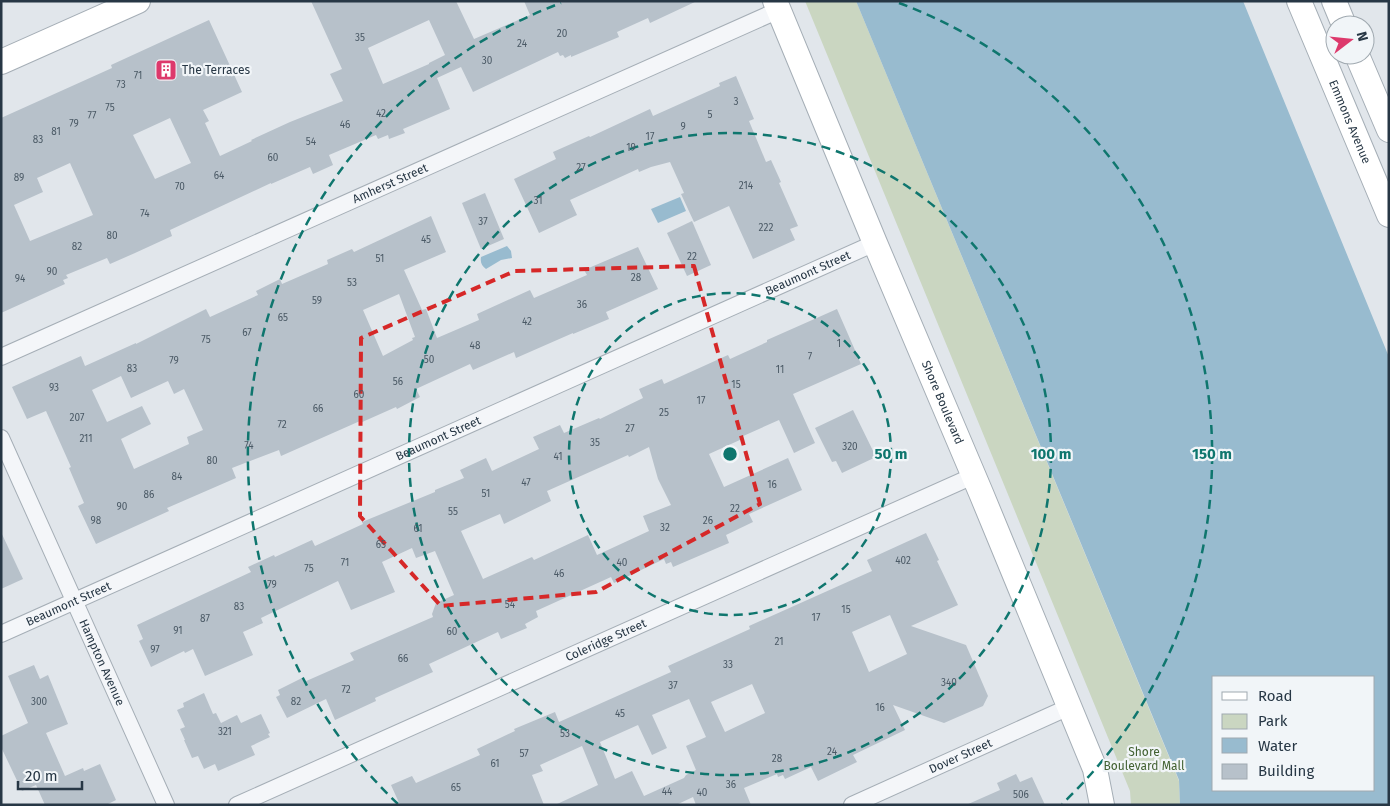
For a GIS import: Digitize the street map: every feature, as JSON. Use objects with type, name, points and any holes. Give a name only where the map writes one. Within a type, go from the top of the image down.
[{"type":"main road","points":[[1,62],[138,1]]},
{"type":"main road","name":"Emmons Avenue","points":[[1300,1],[1389,215]]},
{"type":"main road","points":[[1334,1],[1340,15]]},
{"type":"main road","name":"Shore Boulevard","points":[[777,5],[1095,769],[1102,805]]},
{"type":"main road","points":[[1360,65],[1389,130]]},
{"type":"street","name":"Amherst Street","points":[[1,357],[777,5]]},
{"type":"street","name":"Beaumont Street","points":[[1,634],[875,243]]},
{"type":"street","name":"Hampton Avenue","points":[[1,438],[166,805]]},
{"type":"street","name":"Coleridge Street","points":[[237,805],[974,476]]},
{"type":"street","name":"Dover Street","points":[[852,805],[1069,707]]},
{"type":"highlighted area","points":[[694,266],[760,504],[596,592],[441,606],[360,516],[361,338],[515,271]]},
{"type":"green space","name":"Shore Boulevard Mall","points":[[805,1],[856,1],[1179,781],[1180,805],[1131,805],[1130,791]]},
{"type":"water","points":[[856,1],[1243,1],[1389,357],[1389,805],[1180,805],[1179,780]]},
{"type":"water","points":[[680,197],[686,211],[658,223],[651,209]]},
{"type":"water","points":[[507,246],[511,251],[512,258],[501,260],[486,269],[483,267],[481,257]]},
{"type":"building","points":[[311,1],[456,1],[474,39],[530,15],[524,1],[697,1],[650,23],[648,18],[617,32],[619,37],[571,57],[571,55],[565,58],[563,55],[560,56],[558,52],[473,92],[461,67],[437,78],[450,109],[403,129],[405,133],[389,139],[388,135],[378,139],[376,135],[329,155],[333,165],[313,174],[310,167],[271,183],[170,230],[172,236],[135,253],[110,264],[107,258],[66,275],[68,278],[63,280],[65,284],[1,313],[1,118],[112,68],[111,65],[209,20],[242,92],[203,110],[209,121],[205,123],[220,156],[290,122],[343,101],[330,74],[342,69]],"holes":[[[429,20],[445,55],[383,84],[368,48]],[[170,118],[191,163],[155,179],[133,135]],[[70,163],[93,215],[30,241],[14,205],[43,192],[37,178]]]},
{"type":"building","points":[[736,76],[754,119],[749,121],[766,162],[771,160],[798,226],[790,229],[795,240],[753,259],[729,206],[694,222],[681,194],[684,193],[670,162],[639,172],[638,169],[570,200],[577,215],[539,233],[514,179],[556,159],[553,152],[650,109],[653,116],[720,86],[719,83]]},
{"type":"building","points":[[485,193],[504,239],[481,249],[462,203]]},
{"type":"building","points":[[431,216],[446,252],[404,270],[422,310],[426,309],[437,338],[479,320],[477,314],[530,290],[534,298],[587,275],[584,270],[638,247],[658,289],[606,312],[609,319],[516,358],[514,352],[473,370],[470,364],[416,389],[420,397],[397,409],[396,407],[360,423],[360,421],[281,456],[279,450],[232,468],[236,478],[167,508],[169,511],[96,544],[78,506],[84,503],[69,468],[71,467],[46,411],[27,419],[12,387],[81,356],[85,366],[136,344],[206,309],[210,317],[258,295],[256,291],[280,279],[282,284],[328,264],[327,260],[352,249],[354,252]],"holes":[[[399,294],[415,337],[412,338],[413,340],[383,356],[363,310]],[[121,376],[131,398],[168,381],[174,394],[184,389],[203,430],[187,437],[189,444],[134,469],[121,439],[151,424],[142,406],[107,422],[92,390]]]},
{"type":"building","points":[[692,221],[711,265],[687,276],[667,233]]},
{"type":"building","points":[[837,309],[861,364],[793,394],[815,443],[794,453],[779,420],[709,454],[724,487],[788,458],[802,490],[749,514],[753,522],[726,535],[729,543],[673,567],[671,562],[666,564],[664,559],[614,583],[611,577],[536,611],[538,617],[525,624],[527,628],[501,639],[498,632],[429,664],[433,672],[375,698],[376,701],[335,720],[326,699],[287,718],[276,697],[280,695],[278,690],[302,678],[304,682],[354,660],[350,653],[433,617],[432,614],[436,603],[454,595],[435,551],[416,558],[412,548],[382,562],[395,592],[351,610],[338,581],[261,618],[263,623],[243,632],[253,655],[205,676],[193,649],[185,653],[184,651],[151,667],[139,641],[143,639],[137,625],[251,572],[248,567],[274,555],[275,557],[312,540],[315,546],[363,524],[362,522],[435,492],[435,490],[464,478],[460,470],[486,458],[492,471],[539,449],[533,437],[560,425],[564,433],[600,419],[643,398],[639,389],[662,379],[664,384],[728,355],[730,359],[767,342],[767,340]],"holes":[[[649,447],[658,479],[671,505],[643,516],[649,531],[597,555],[588,535],[534,560],[532,557],[483,579],[461,531],[500,514],[504,524],[551,501],[547,491]]]},
{"type":"building","points":[[853,410],[876,457],[842,473],[836,461],[832,462],[815,428]]},
{"type":"building","points":[[1,532],[23,579],[1,589]]},
{"type":"building","points":[[926,533],[958,605],[911,626],[966,645],[988,696],[983,706],[944,723],[893,705],[905,730],[853,755],[857,762],[818,781],[811,767],[785,779],[783,775],[778,777],[777,774],[744,788],[751,805],[696,805],[693,797],[676,805],[555,805],[598,785],[582,746],[540,765],[543,771],[532,775],[544,805],[400,805],[391,785],[412,776],[416,783],[480,755],[477,749],[515,731],[514,729],[555,712],[559,722],[671,672],[668,666],[750,629],[749,626],[872,571],[867,560]],"holes":[[[890,615],[907,654],[869,672],[852,632]],[[752,684],[765,713],[725,732],[711,702]],[[689,699],[706,737],[686,746],[696,770],[684,778],[644,796],[632,771],[615,779],[600,742],[638,725],[652,755],[667,748],[652,715]]]},
{"type":"building","points":[[34,665],[40,679],[48,675],[68,724],[46,733],[65,776],[83,768],[84,771],[100,764],[116,800],[106,805],[45,805],[36,785],[22,791],[1,747],[1,736],[28,723],[8,676]]},
{"type":"building","points":[[204,693],[213,714],[216,713],[221,723],[237,715],[241,723],[261,714],[270,737],[251,746],[255,755],[218,771],[215,764],[204,769],[198,756],[192,758],[180,729],[185,727],[177,710],[184,707],[183,703]]},
{"type":"building","points":[[1016,774],[1020,782],[1032,777],[1045,805],[966,805],[1000,790],[997,783]]},
{"type":"place","name":"The Terraces","points":[[166,70]]}]
